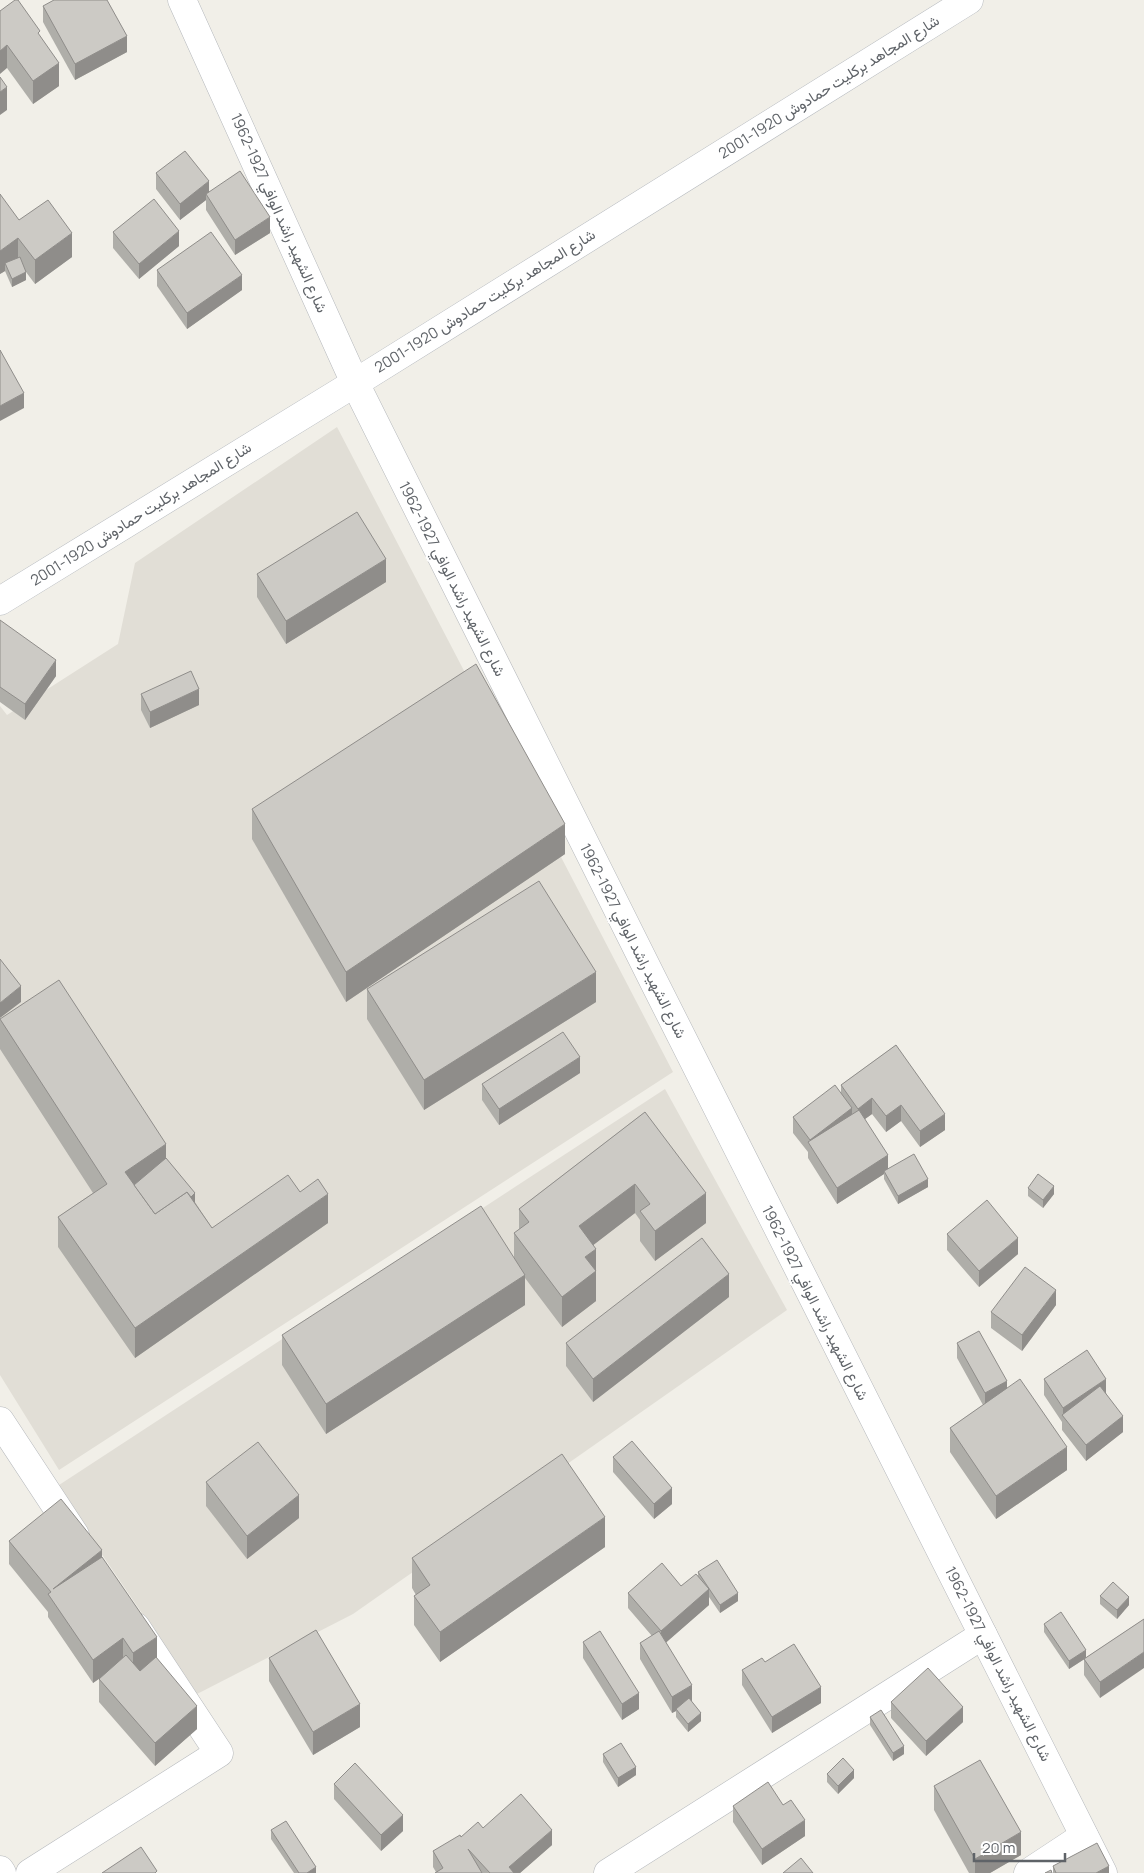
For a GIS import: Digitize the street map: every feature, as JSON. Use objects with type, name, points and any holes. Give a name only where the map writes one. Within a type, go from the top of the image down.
[{"type":"street","name":"شارع الشهيد راشد الوافي 1927-1962","points":[[182,0],[355,383],[657,989],[1103,1873]]},
{"type":"street","name":"شارع المجاهد بركليت حمادوش 1920-2001","points":[[0,601],[355,383],[969,0]]},
{"type":"street","points":[[0,1421],[88,1554]]},
{"type":"street","points":[[30,1873],[219,1753],[120,1604]]},
{"type":"street","points":[[608,1873],[983,1635]]},
{"type":"street","points":[[1028,1873],[1084,1836]]},
{"type":"shaded area","points":[[337,427],[673,1072],[59,1470],[0,1375],[0,706],[7,715],[118,644],[135,563]]},
{"type":"shaded area","points":[[665,1089],[787,1310],[353,1614],[197,1694],[56,1487]]},
{"type":"building","points":[[15,0],[18,0],[40,31],[38,33],[59,63],[33,81],[7,45],[0,51],[0,11]]},
{"type":"building","points":[[54,0],[107,0],[127,36],[75,64],[43,6]]},
{"type":"building","points":[[0,77],[7,87],[0,92]]},
{"type":"building","points":[[185,151],[209,181],[180,204],[156,173]]},
{"type":"building","points":[[240,171],[270,217],[235,240],[206,194]]},
{"type":"building","points":[[0,194],[19,220],[48,200],[72,233],[35,260],[18,238],[0,251]]},
{"type":"building","points":[[154,199],[179,231],[139,264],[113,232]]},
{"type":"building","points":[[211,232],[242,275],[187,313],[157,270]]},
{"type":"building","points":[[20,257],[26,272],[12,279],[5,263]]},
{"type":"building","points":[[0,350],[24,393],[0,406]]},
{"type":"building","points":[[357,512],[386,559],[286,621],[257,574]]},
{"type":"building","points":[[0,620],[56,660],[25,704],[0,687]]},
{"type":"building","points":[[476,664],[565,824],[346,972],[252,809]]},
{"type":"building","points":[[191,671],[199,689],[150,712],[141,694]]},
{"type":"building","points":[[539,881],[596,972],[424,1080],[367,989]]},
{"type":"building","points":[[0,959],[21,986],[0,1003]]},
{"type":"building","points":[[59,980],[166,1144],[125,1172],[155,1214],[187,1192],[212,1228],[288,1175],[300,1192],[318,1179],[328,1194],[135,1328],[58,1217],[107,1184],[0,1019]]},
{"type":"building","points":[[563,1032],[580,1057],[499,1109],[482,1084]]},
{"type":"building","points":[[896,1045],[945,1114],[920,1131],[901,1105],[886,1116],[872,1098],[858,1109],[841,1085]]},
{"type":"building","points":[[835,1085],[852,1108],[810,1140],[793,1117]]},
{"type":"building","points":[[859,1110],[888,1155],[837,1188],[808,1142]]},
{"type":"building","points":[[645,1112],[706,1193],[655,1231],[640,1211],[650,1204],[635,1184],[579,1226],[596,1249],[585,1257],[596,1271],[562,1297],[514,1233],[529,1222],[519,1209]]},
{"type":"building","points":[[914,1154],[928,1179],[898,1196],[884,1171]]},
{"type":"building","points":[[166,1158],[195,1193],[191,1197],[187,1192],[155,1214],[134,1185]]},
{"type":"building","points":[[1038,1174],[1054,1186],[1043,1200],[1028,1188]]},
{"type":"building","points":[[987,1200],[1018,1238],[979,1271],[947,1234]]},
{"type":"building","points":[[481,1206],[525,1275],[326,1404],[282,1335]]},
{"type":"building","points":[[702,1238],[729,1274],[593,1379],[566,1343]]},
{"type":"building","points":[[1025,1267],[1056,1290],[1022,1335],[991,1312]]},
{"type":"building","points":[[979,1331],[1007,1381],[985,1393],[957,1343]]},
{"type":"building","points":[[1087,1350],[1106,1379],[1063,1408],[1044,1379]]},
{"type":"building","points":[[1020,1379],[1067,1447],[996,1496],[950,1428]]},
{"type":"building","points":[[1100,1386],[1123,1416],[1086,1445],[1062,1415]]},
{"type":"building","points":[[632,1441],[672,1488],[654,1504],[613,1457]]},
{"type":"building","points":[[258,1442],[299,1495],[247,1536],[206,1482]]},
{"type":"building","points":[[562,1454],[605,1517],[440,1632],[414,1596],[430,1585],[412,1558]]},
{"type":"building","points":[[61,1499],[102,1550],[53,1589],[102,1557],[157,1637],[133,1653],[123,1638],[93,1660],[48,1594],[51,1592],[9,1541]]},
{"type":"building","points":[[717,1560],[738,1593],[720,1605],[698,1572]]},
{"type":"building","points":[[662,1563],[681,1586],[696,1574],[709,1589],[661,1631],[628,1593]]},
{"type":"building","points":[[1113,1582],[1129,1597],[1117,1610],[1100,1596]]},
{"type":"building","points":[[1061,1612],[1086,1650],[1069,1661],[1044,1624]]},
{"type":"building","points":[[1144,1619],[1144,1652],[1100,1682],[1084,1659]]},
{"type":"building","points":[[316,1630],[360,1704],[313,1732],[269,1658]]},
{"type":"building","points":[[600,1631],[639,1693],[622,1704],[583,1642]]},
{"type":"building","points":[[659,1631],[692,1685],[672,1697],[640,1643]]},
{"type":"building","points":[[794,1644],[821,1687],[772,1717],[742,1670],[762,1658],[765,1662]]},
{"type":"building","points":[[126,1655],[140,1671],[156,1657],[197,1706],[155,1743],[99,1679]]},
{"type":"building","points":[[928,1668],[963,1707],[926,1741],[891,1702]]},
{"type":"building","points":[[689,1698],[701,1713],[688,1724],[676,1709]]},
{"type":"building","points":[[881,1710],[904,1746],[893,1753],[870,1717]]},
{"type":"building","points":[[621,1743],[636,1767],[618,1778],[603,1754]]},
{"type":"building","points":[[843,1758],[854,1770],[838,1786],[827,1774]]},
{"type":"building","points":[[980,1760],[1021,1832],[975,1859],[934,1786]]},
{"type":"building","points":[[355,1763],[403,1815],[381,1835],[334,1784]]},
{"type":"building","points":[[768,1782],[783,1805],[791,1800],[805,1820],[762,1849],[733,1806]]},
{"type":"building","points":[[521,1794],[552,1830],[509,1867],[514,1873],[490,1873],[468,1849],[482,1873],[435,1873],[443,1868],[433,1851],[460,1835],[461,1837],[478,1822],[483,1828]]},
{"type":"building","points":[[286,1821],[316,1867],[307,1873],[299,1873],[271,1830]]},
{"type":"building","points":[[1097,1843],[1109,1866],[1096,1873],[1056,1873],[1053,1866]]},
{"type":"building","points":[[141,1847],[157,1871],[155,1873],[102,1873]]},
{"type":"building","points":[[801,1858],[813,1873],[783,1873]]}]
